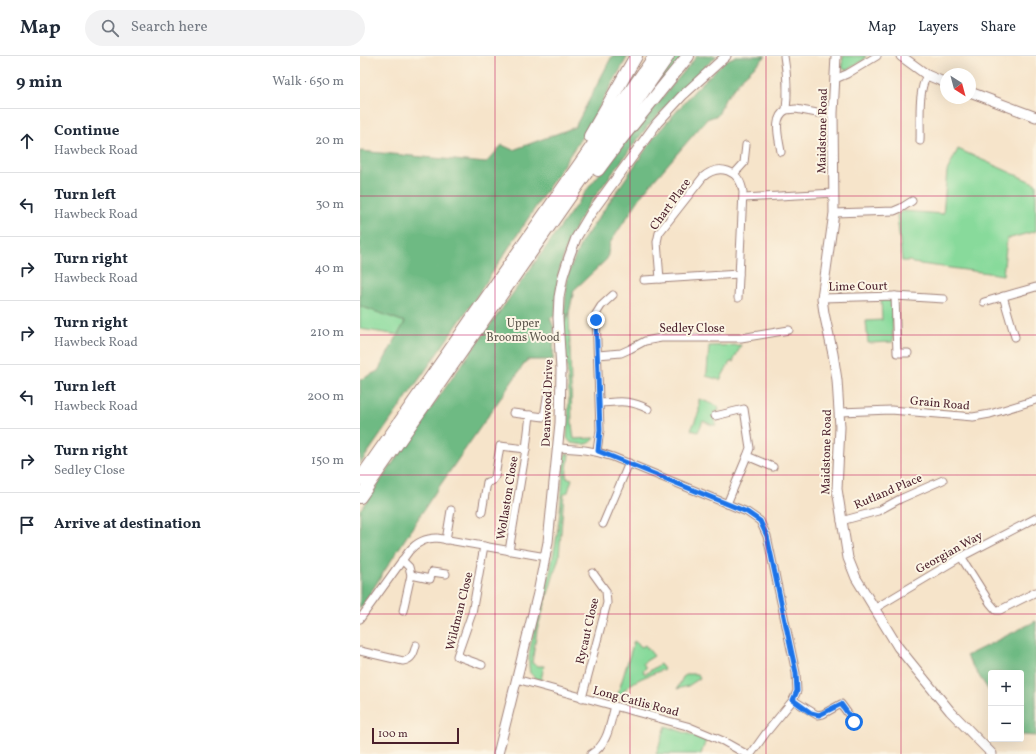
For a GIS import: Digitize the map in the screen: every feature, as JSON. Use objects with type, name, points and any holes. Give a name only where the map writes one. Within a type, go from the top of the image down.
[{"type":"highway","points":[[560,193],[565,176],[598,123],[636,56]]},
{"type":"highway","points":[[360,479],[655,56]]},
{"type":"highway","points":[[360,497],[668,56]]},
{"type":"highway","points":[[554,220],[578,197],[621,139],[688,56]]},
{"type":"street","name":"Deanwood Drive","points":[[498,754],[546,558],[551,522],[558,448],[561,393],[558,318],[559,297],[563,276],[576,238],[591,213],[657,123],[682,96],[726,56]]},
{"type":"street","points":[[784,56],[787,87],[786,110]]},
{"type":"street","name":"Maidstone Road","points":[[836,56],[833,113],[834,213],[822,298],[825,320],[835,363],[840,412],[837,489],[849,563],[874,609],[898,647],[950,711],[992,754]]},
{"type":"street","points":[[901,56],[928,75],[940,80]]},
{"type":"street","name":"Maidstone Road","points":[[835,79],[847,74],[873,57]]},
{"type":"street","points":[[920,142],[921,94],[923,84],[928,75]]},
{"type":"street","points":[[976,94],[1036,117]]},
{"type":"street","points":[[781,152],[778,122],[779,116],[786,110],[833,113]]},
{"type":"street","points":[[738,298],[744,198],[741,183],[734,174],[744,164],[746,145]]},
{"type":"street","name":"Chart Place","points":[[660,279],[657,242],[661,230],[707,174],[711,171],[720,170],[728,171],[734,174]]},
{"type":"street","points":[[744,198],[834,193]]},
{"type":"street","points":[[834,213],[894,211],[912,200]]},
{"type":"street","points":[[644,280],[739,274]]},
{"type":"street","points":[[984,302],[1036,287]]},
{"type":"street","points":[[598,451],[600,403],[596,320],[597,311],[613,295]]},
{"type":"street","name":"Lime Court","points":[[822,298],[895,296],[944,299]]},
{"type":"street","name":"Lime Court","points":[[895,296],[897,353],[908,353]]},
{"type":"street","points":[[1003,296],[1016,337]]},
{"type":"street","name":"Sedley Close","points":[[598,355],[621,353],[645,341],[653,339],[741,338],[789,330]]},
{"type":"street","points":[[513,413],[544,417],[548,390]]},
{"type":"street","name":"Grain Road","points":[[840,412],[891,410],[974,417],[990,414],[1036,400]]},
{"type":"street","points":[[600,403],[628,402],[636,403],[648,409]]},
{"type":"street","points":[[716,416],[744,409],[750,443],[747,456],[727,504]]},
{"type":"street","name":"Wollaston Close","points":[[509,551],[526,449],[530,415]]},
{"type":"street","name":"Wollaston Close","points":[[482,512],[487,482],[492,481],[495,477],[500,446],[526,449]]},
{"type":"street","points":[[558,448],[598,451],[753,515],[760,521],[765,530],[796,673],[797,691],[793,700],[751,754]]},
{"type":"street","points":[[747,456],[773,467]]},
{"type":"street","points":[[603,524],[629,463]]},
{"type":"street","name":"Rutland Place","points":[[841,521],[878,511],[900,499],[943,480]]},
{"type":"street","points":[[446,540],[451,510]]},
{"type":"street","name":"Georgian Way","points":[[874,609],[961,557],[1036,518]]},
{"type":"street","points":[[360,619],[402,560],[412,548],[425,540],[432,538],[446,540],[546,558]]},
{"type":"street","name":"Wildman Close","points":[[482,665],[457,656],[472,613],[484,546]]},
{"type":"street","points":[[961,557],[996,610],[1000,610],[1036,592]]},
{"type":"street","points":[[402,560],[409,567],[411,575],[403,611]]},
{"type":"street","points":[[411,575],[430,578],[432,572],[446,574]]},
{"type":"street","name":"Rycaut Close","points":[[582,698],[607,603],[606,591],[593,573]]},
{"type":"street","points":[[360,651],[403,661],[409,659],[413,655],[416,645]]},
{"type":"street","name":"Long Catlis Road","points":[[516,679],[691,728],[723,741],[746,754]]},
{"type":"street","points":[[793,700],[811,713],[819,715],[841,704],[854,722]]},
{"type":"street","points":[[591,754],[602,745],[615,706]]},
{"type":"green space","points":[[612,56],[628,56],[585,132],[473,302],[360,464],[360,380],[378,371],[405,322],[360,306],[360,151],[486,163],[502,145],[513,150],[575,127]]},
{"type":"green space","points":[[675,56],[686,56],[630,121]]},
{"type":"green space","name":"Upper Brooms Wood","points":[[697,56],[717,56],[698,73],[647,127],[587,207],[569,238],[558,275],[555,316],[550,318],[554,328],[553,360],[527,360],[432,497],[360,609],[360,510],[589,187]]},
{"type":"green space","points":[[736,56],[766,56],[743,77],[725,99],[718,115],[707,119],[644,192],[610,243],[607,259],[574,290],[569,313],[563,325],[568,274],[581,243],[655,136],[697,88],[725,61]]},
{"type":"green space","points":[[843,56],[866,56],[864,60],[847,70],[843,69]]},
{"type":"green space","points":[[958,149],[1036,184],[1036,231],[1007,239],[1003,275],[902,261],[897,215],[903,211],[943,214],[947,171]]},
{"type":"green space","points":[[881,300],[889,300],[892,302],[893,342],[868,343],[866,321],[882,320]]},
{"type":"green space","points":[[360,306],[405,322],[398,335],[360,329]]},
{"type":"green space","points":[[569,313],[572,424],[574,439],[595,438],[587,444],[571,443],[567,438],[569,400],[566,344],[563,325]]},
{"type":"green space","points":[[741,345],[733,362],[730,362],[720,380],[706,376],[709,346]]},
{"type":"green space","points":[[699,399],[718,406],[719,411],[714,412],[716,425],[703,421],[698,432],[691,430],[699,412]]},
{"type":"green space","points":[[566,454],[569,454],[566,477],[572,479],[568,492],[564,494],[559,557],[537,630],[532,663],[538,666],[544,666],[541,680],[535,678],[530,673],[529,656],[532,639],[548,581],[555,545],[564,457]]},
{"type":"green space","points":[[1036,621],[1036,736],[1024,735],[1024,670],[988,670],[988,689],[966,656]]},
{"type":"green space","points":[[634,641],[642,647],[645,645],[654,656],[643,663],[646,668],[643,671],[645,674],[660,664],[664,669],[633,683],[627,687],[620,698],[617,697]]},
{"type":"green space","points":[[688,674],[698,674],[700,678],[688,686],[677,689],[683,677]]},
{"type":"green space","points":[[655,700],[662,703],[657,714],[644,710],[646,703],[653,704]]},
{"type":"green space","points":[[666,726],[706,740],[701,754],[656,754]]},
{"type":"route","points":[[596,320],[600,403],[598,451],[747,512],[760,521],[767,536],[796,673],[797,691],[793,700],[815,715],[822,714],[841,704],[854,722]]}]
